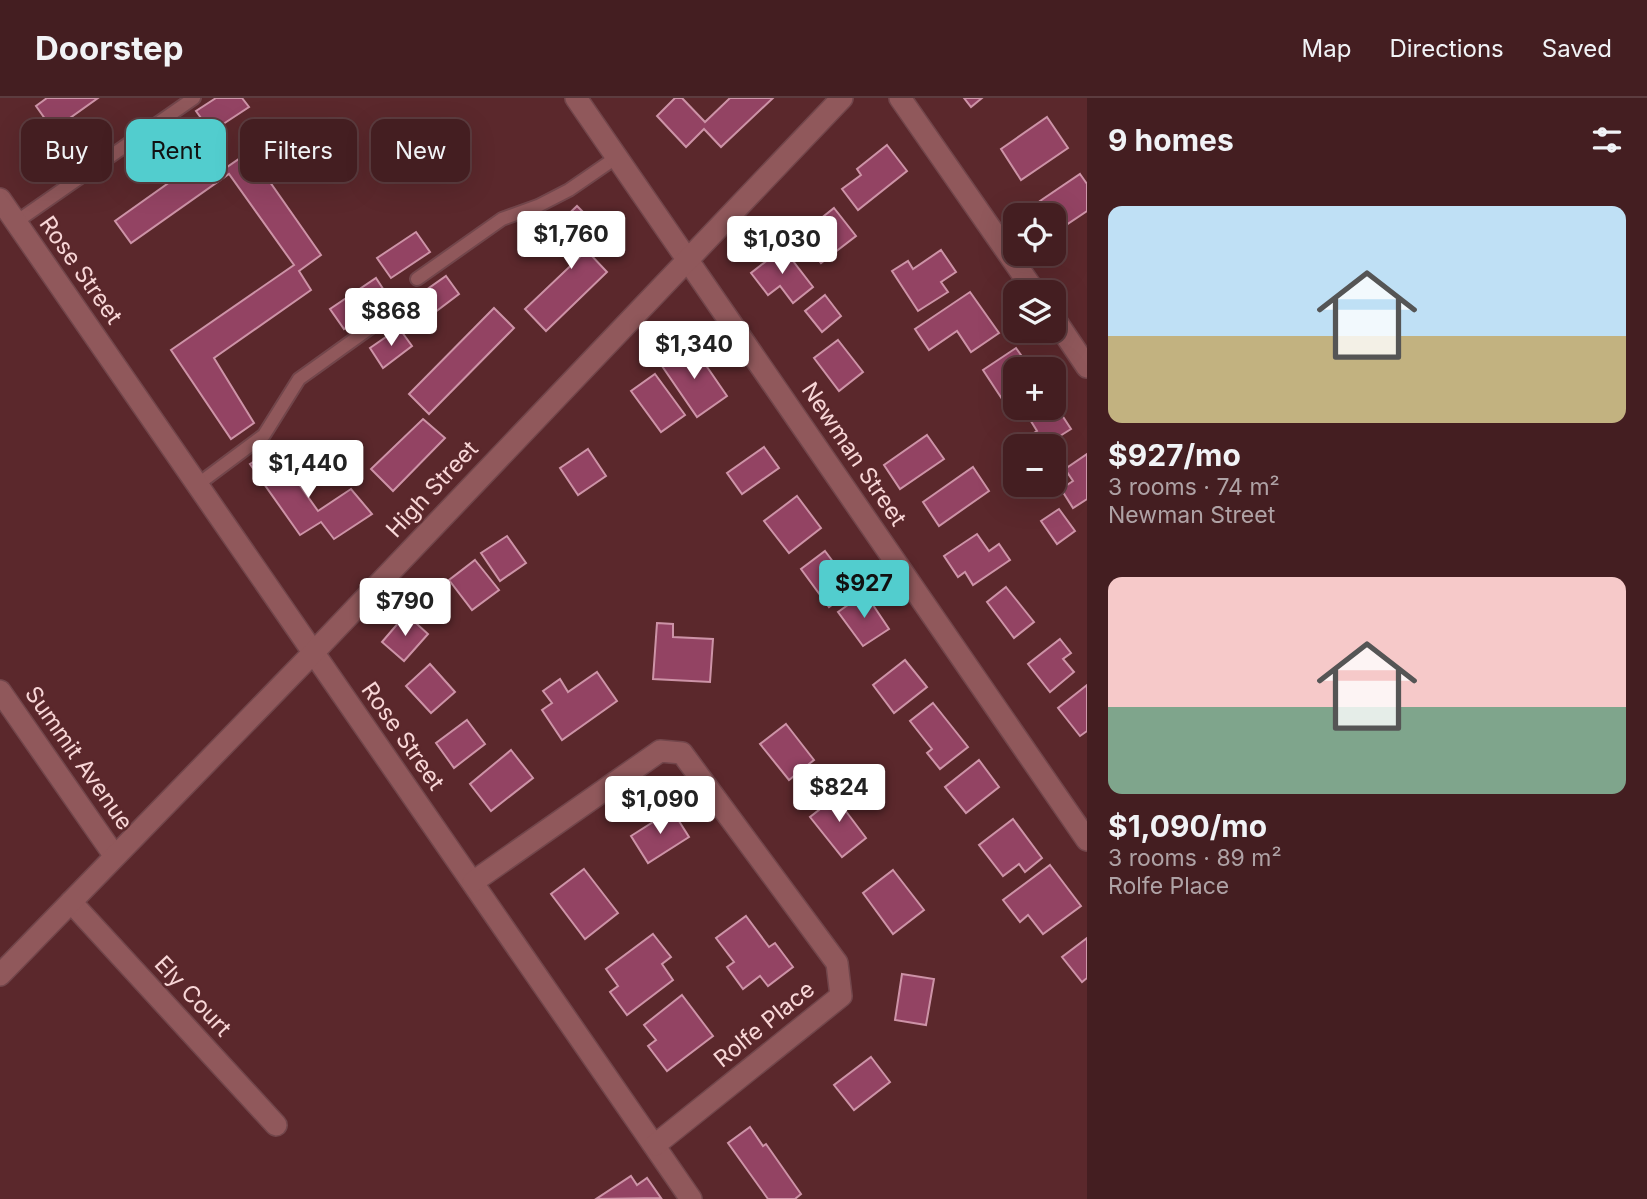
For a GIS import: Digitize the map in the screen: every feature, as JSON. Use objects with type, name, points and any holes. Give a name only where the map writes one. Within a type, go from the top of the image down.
[{"type":"street","name":"Newman Street","points":[[576,98],[1087,840]]},
{"type":"street","name":"High Street","points":[[0,975],[313,653],[842,98]]},
{"type":"street","points":[[901,98],[1027,280]]},
{"type":"street","name":"Rose Street","points":[[0,199],[691,1199]]},
{"type":"street","points":[[1066,336],[1087,367]]},
{"type":"street","name":"Summit Avenue","points":[[0,691],[114,855]]},
{"type":"street","name":"Rolfe Place","points":[[473,882],[660,751],[682,753],[837,963],[841,996],[655,1145]]},
{"type":"street","name":"Ely Court","points":[[71,902],[276,1125]]},
{"type":"lane","points":[[16,222],[194,98]]},
{"type":"lane","points":[[417,279],[502,219],[538,206],[569,190],[617,157]]},
{"type":"lane","points":[[197,485],[264,435],[299,379],[377,323]]},
{"type":"building","points":[[47,98],[98,98],[68,119],[45,119],[36,106]]},
{"type":"building","points":[[216,98],[242,98],[249,107],[226,122],[226,119],[202,119],[196,111]]},
{"type":"building","points":[[675,98],[682,98],[705,122],[730,98],[773,98],[721,147],[704,129],[686,147],[657,116]]},
{"type":"building","points":[[964,98],[982,98],[971,107]]},
{"type":"building","points":[[1047,117],[1068,148],[1021,180],[1001,149]]},
{"type":"building","points":[[887,145],[907,171],[858,210],[842,189],[861,175],[857,169]]},
{"type":"building","points":[[240,158],[240,182],[270,182],[321,255],[299,271],[311,290],[214,358],[254,423],[231,439],[171,350],[294,265],[229,174],[226,176],[226,166]]},
{"type":"building","points":[[1080,174],[1087,184],[1087,211],[1066,225],[1066,203],[1040,201]]},
{"type":"building","points":[[170,182],[218,182],[131,243],[115,221]]},
{"type":"building","points":[[577,206],[608,237],[590,254],[607,272],[546,331],[525,309],[583,254],[556,226]]},
{"type":"building","points":[[834,208],[856,236],[821,263],[799,236]]},
{"type":"building","points":[[416,232],[430,252],[391,278],[377,258]]},
{"type":"building","points":[[783,248],[813,287],[793,303],[780,286],[768,295],[751,273]]},
{"type":"building","points":[[941,250],[956,272],[941,282],[948,292],[918,311],[892,271],[908,261],[913,269]]},
{"type":"building","points":[[446,276],[459,294],[422,322],[409,302]]},
{"type":"building","points":[[376,278],[389,298],[344,329],[330,309]]},
{"type":"building","points":[[970,292],[999,333],[971,352],[957,331],[929,350],[915,329]]},
{"type":"building","points":[[825,295],[841,316],[822,332],[805,311]]},
{"type":"building","points":[[494,308],[514,328],[429,414],[409,394]]},
{"type":"building","points":[[399,328],[412,346],[383,368],[370,348]]},
{"type":"building","points":[[838,340],[863,372],[839,391],[814,358]]},
{"type":"building","points":[[692,345],[727,396],[697,417],[662,366]]},
{"type":"building","points":[[1016,348],[1022,357],[1003,357],[1003,400],[983,370]]},
{"type":"building","points":[[655,374],[685,415],[661,432],[631,391]]},
{"type":"building","points":[[423,419],[445,438],[393,491],[371,469]]},
{"type":"building","points":[[1030,420],[1065,420],[1071,429],[1063,434],[1032,434],[1037,431]]},
{"type":"building","points":[[927,435],[944,459],[900,489],[884,465]]},
{"type":"building","points":[[764,447],[779,468],[742,494],[727,473]]},
{"type":"building","points":[[274,449],[318,511],[351,489],[372,514],[334,539],[321,522],[300,535],[250,464]]},
{"type":"building","points":[[588,449],[606,476],[578,495],[560,468]]},
{"type":"building","points":[[1087,454],[1087,499],[1073,508],[1066,497],[1066,486],[1073,481],[1066,468]]},
{"type":"building","points":[[973,467],[989,491],[939,526],[923,502]]},
{"type":"building","points":[[797,496],[821,528],[789,553],[764,521]]},
{"type":"building","points":[[1059,509],[1075,531],[1057,544],[1041,521]]},
{"type":"building","points":[[977,534],[989,551],[999,544],[1010,560],[973,585],[965,572],[958,577],[944,556]]},
{"type":"building","points":[[507,536],[526,563],[500,581],[481,553]]},
{"type":"building","points":[[825,551],[840,571],[847,566],[860,584],[829,607],[801,569]]},
{"type":"building","points":[[475,560],[499,590],[472,610],[449,580]]},
{"type":"building","points":[[1006,587],[1034,622],[1014,638],[987,602]]},
{"type":"building","points":[[865,593],[889,629],[863,646],[838,612]]},
{"type":"building","points":[[406,614],[428,634],[404,661],[382,642]]},
{"type":"building","points":[[657,623],[673,624],[673,637],[713,639],[710,682],[653,679]]},
{"type":"building","points":[[1060,639],[1071,653],[1063,659],[1074,672],[1050,692],[1028,664]]},
{"type":"building","points":[[905,660],[927,687],[894,713],[873,685]]},
{"type":"building","points":[[430,664],[455,692],[431,713],[406,686]]},
{"type":"building","points":[[597,672],[617,701],[562,740],[542,710],[552,703],[543,691],[560,679],[568,692]]},
{"type":"building","points":[[1087,685],[1087,731],[1080,736],[1058,708]]},
{"type":"building","points":[[933,703],[968,747],[940,769],[927,753],[932,749],[910,721]]},
{"type":"building","points":[[467,720],[485,744],[454,768],[436,743]]},
{"type":"building","points":[[786,724],[814,760],[789,780],[760,744]]},
{"type":"building","points":[[511,750],[533,778],[491,811],[470,784]]},
{"type":"building","points":[[979,760],[999,787],[966,813],[945,787]]},
{"type":"building","points":[[846,789],[856,801],[845,810],[866,838],[842,857],[810,817]]},
{"type":"building","points":[[672,810],[689,837],[648,863],[631,836]]},
{"type":"building","points":[[1013,819],[1042,858],[1025,872],[1019,864],[1003,876],[979,845]]},
{"type":"building","points":[[1050,865],[1081,906],[1043,934],[1028,915],[1020,922],[1003,900]]},
{"type":"building","points":[[584,869],[618,913],[585,939],[551,894]]},
{"type":"building","points":[[893,870],[924,910],[893,934],[863,893]]},
{"type":"building","points":[[746,916],[769,947],[775,943],[793,967],[768,986],[760,976],[743,989],[727,967],[734,962],[716,938]]},
{"type":"building","points":[[653,934],[671,957],[662,964],[673,980],[627,1015],[610,992],[618,986],[606,969]]},
{"type":"building","points":[[1087,938],[1087,978],[1082,982],[1062,957]]},
{"type":"building","points":[[902,974],[934,979],[926,1025],[895,1020]]},
{"type":"building","points":[[682,995],[713,1036],[667,1071],[648,1046],[656,1040],[644,1025]]},
{"type":"building","points":[[871,1057],[890,1082],[854,1110],[834,1085]]},
{"type":"building","points":[[750,1127],[763,1146],[766,1144],[801,1194],[795,1199],[768,1199],[728,1143]]},
{"type":"building","points":[[631,1176],[637,1185],[647,1178],[661,1198],[596,1199]]}]
